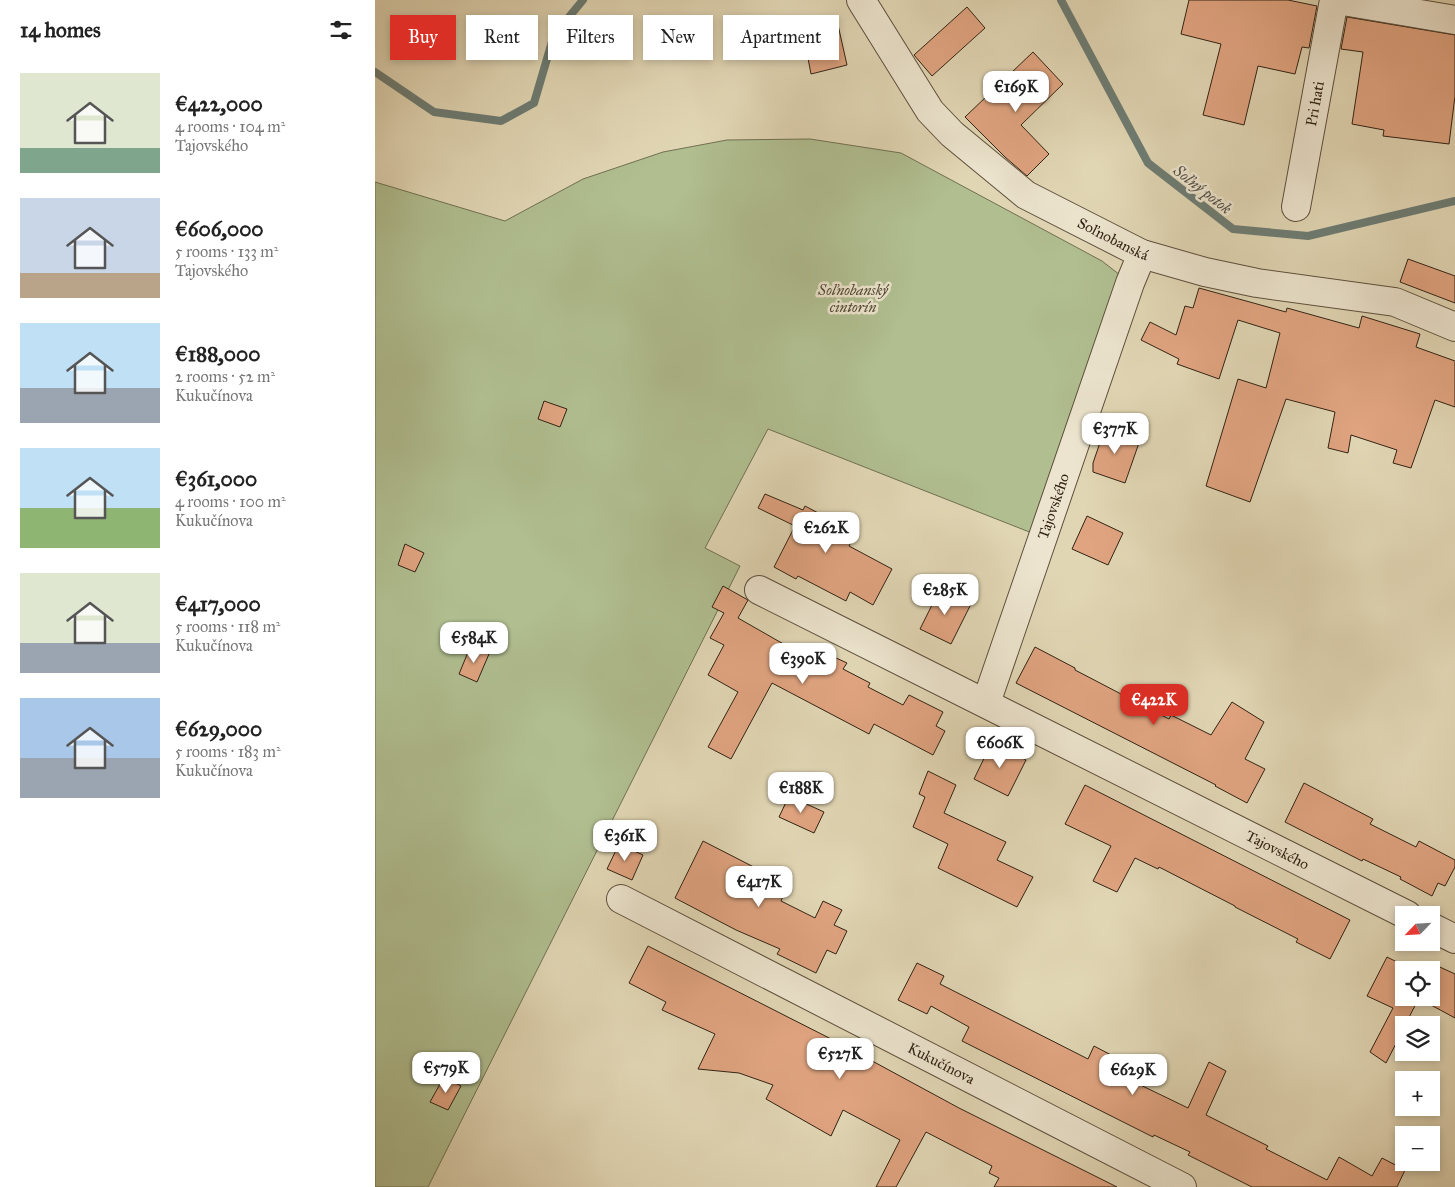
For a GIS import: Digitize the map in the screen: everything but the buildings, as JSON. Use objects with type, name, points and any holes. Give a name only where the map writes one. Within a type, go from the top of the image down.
[{"type":"street","name":"Soľnobanská","points":[[861,0],[930,111],[952,134],[1026,195],[1142,254],[1205,272],[1257,284],[1395,302],[1455,327]]},
{"type":"street","points":[[1336,0],[1455,20]]},
{"type":"street","name":"Pri hati","points":[[1296,207],[1336,0]]},
{"type":"street","name":"Tajovského","points":[[987,703],[1130,282],[1142,254]]},
{"type":"street","name":"Tajovského","points":[[759,590],[1395,909]]},
{"type":"street","name":"Kukučínova","points":[[621,899],[1182,1187]]},
{"type":"street","points":[[1440,932],[1455,939]]},
{"type":"green space","name":"Soľnobanský cintorín","points":[[810,139],[901,153],[1102,261],[1120,275],[1037,535],[768,429],[705,548],[740,566],[428,1187],[375,1187],[375,182],[505,221],[583,179],[663,152],[727,140]]},
{"type":"waterway","points":[[375,72],[434,112],[501,121],[534,103],[554,35],[583,0]]},
{"type":"waterway","name":"Soľný potok","points":[[1061,0],[1148,163],[1233,229],[1308,236],[1455,201]]}]
